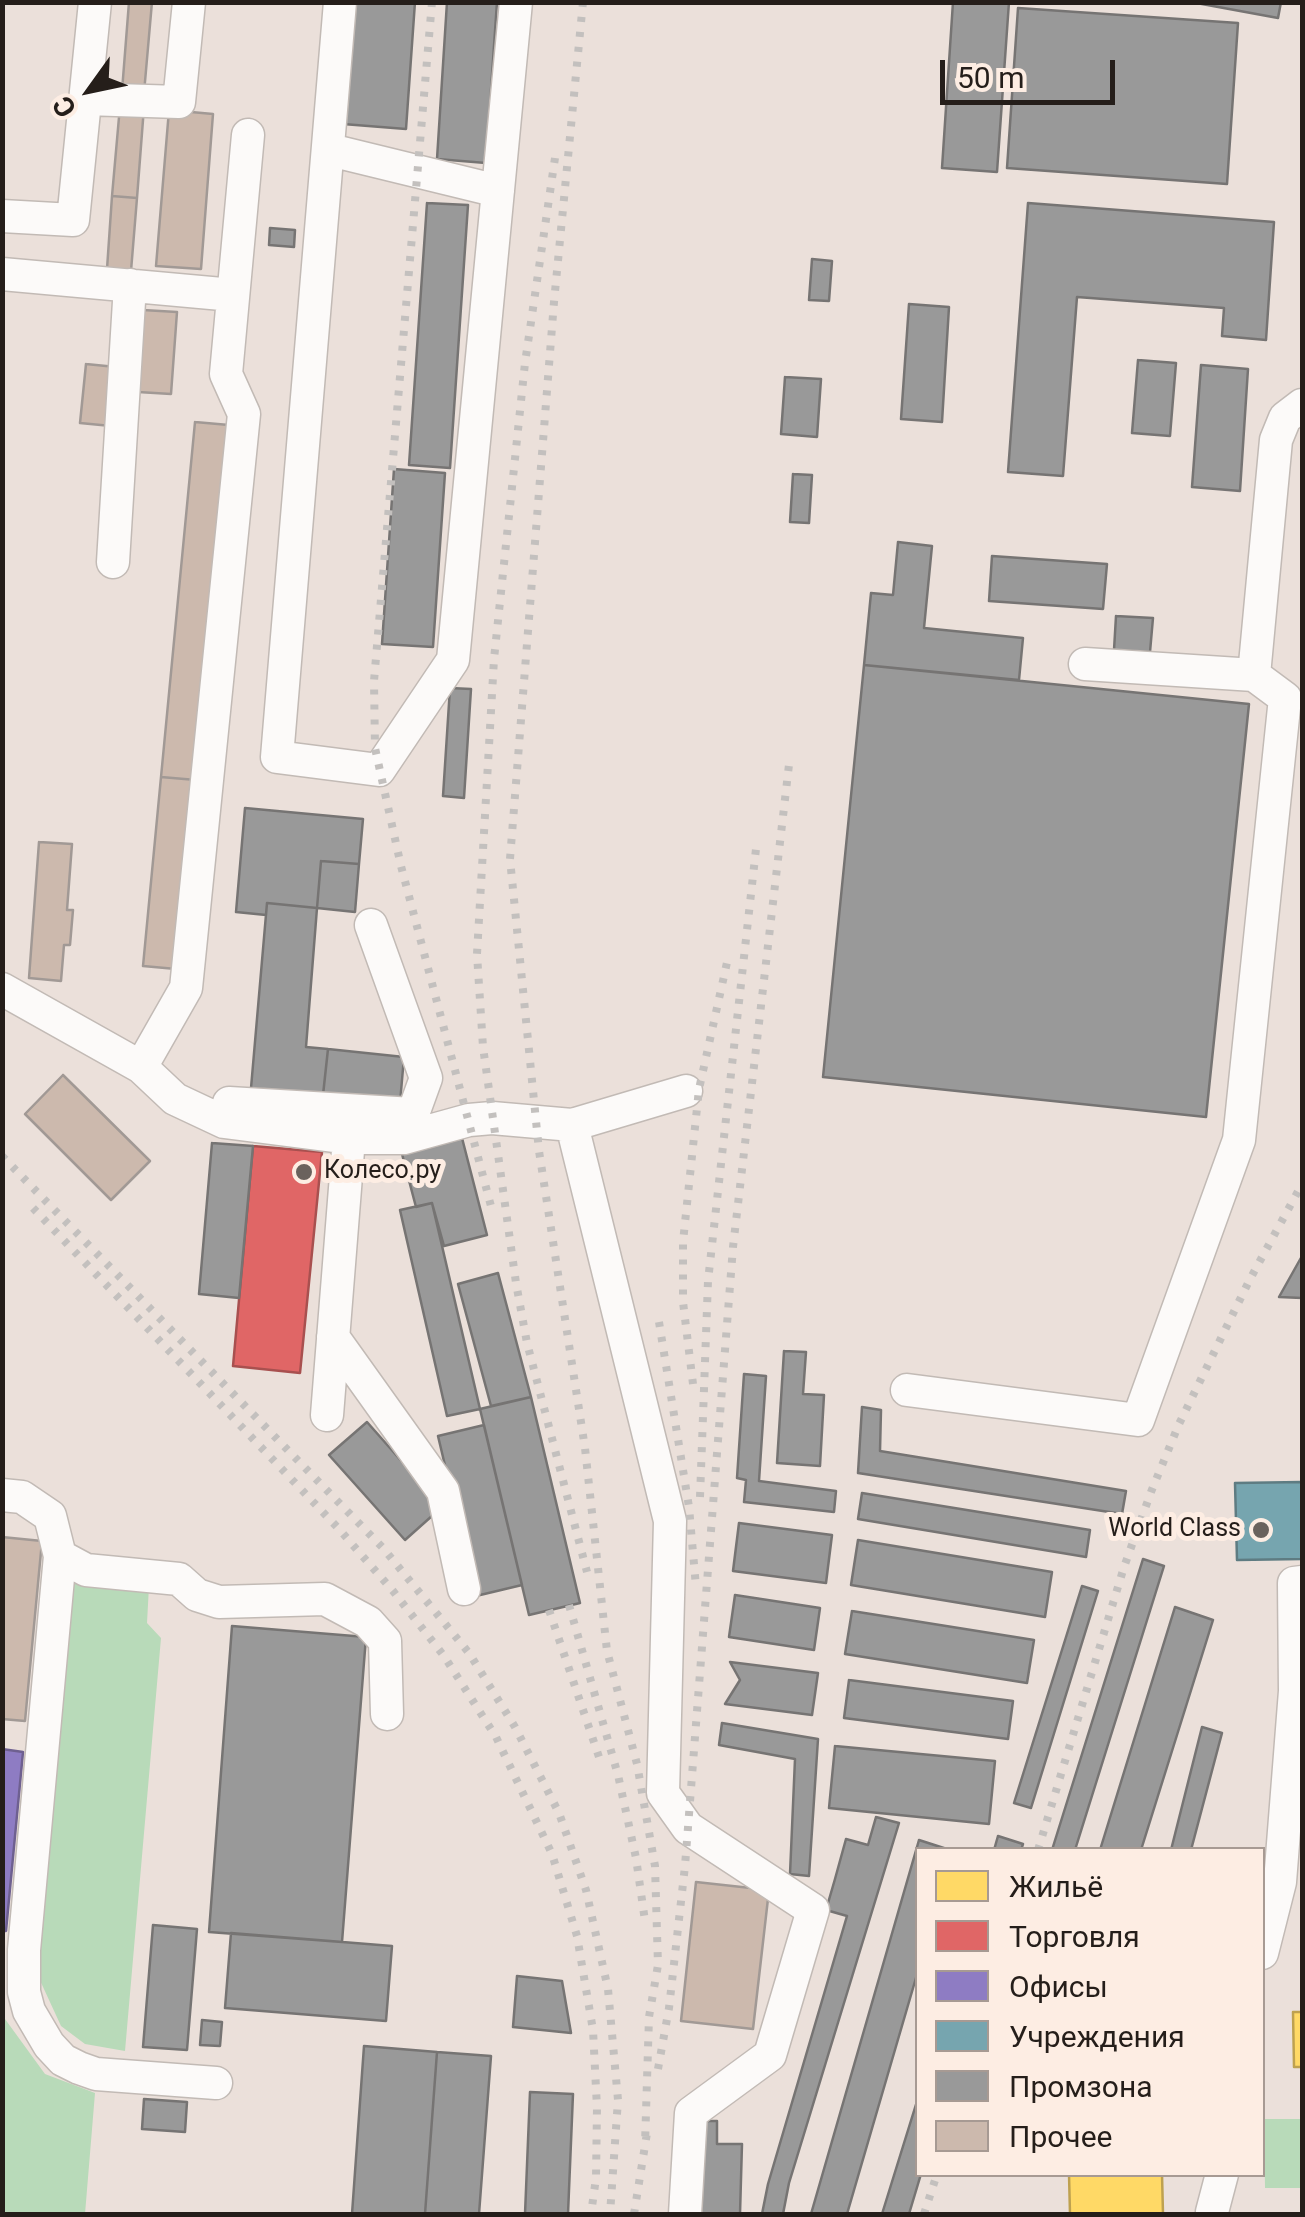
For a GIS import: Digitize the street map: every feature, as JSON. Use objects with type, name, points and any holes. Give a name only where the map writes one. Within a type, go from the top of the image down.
[{"type":"lane","points":[[2,216],[72,220],[95,2]]},
{"type":"lane","points":[[85,99],[180,102],[190,2]]},
{"type":"lane","points":[[340,2],[277,757],[379,770],[453,660],[516,2]]},
{"type":"lane","points":[[141,1067],[186,988],[244,414],[226,374],[248,135]]},
{"type":"lane","points":[[330,150],[498,191]]},
{"type":"lane","points":[[2,274],[233,295]]},
{"type":"lane","points":[[114,562],[130,286]]},
{"type":"lane","points":[[1254,675],[1276,440],[1285,418],[1302,404]]},
{"type":"lane","points":[[907,1390],[1138,1420],[1239,1140],[1286,698],[1254,675],[1085,664]]},
{"type":"lane","points":[[174,1099],[414,1114],[426,1078],[371,924]]},
{"type":"lane","points":[[2,989],[141,1067],[174,1099],[224,1122],[349,1138],[404,1138],[450,1123],[492,1118],[572,1125],[686,1090]]},
{"type":"lane","points":[[572,1125],[670,1521],[663,1793],[688,1828],[814,1910],[770,2055],[691,2114],[685,2214]]},
{"type":"lane","points":[[327,1415],[349,1138]]},
{"type":"lane","points":[[333,1337],[444,1491],[464,1590]]},
{"type":"lane","points":[[2,1495],[22,1497],[50,1516],[60,1556],[24,1950],[24,1992],[29,2011],[63,2060],[112,2075],[216,2083]]},
{"type":"lane","points":[[60,1556],[86,1570],[179,1579],[197,1596],[220,1602],[325,1599],[368,1622],[385,1641],[387,1714]]},
{"type":"lane","points":[[1265,1941],[1280,1882],[1295,1690],[1294,1583],[1302,1582]]},
{"type":"lane","points":[[1212,2212],[1221,2177]]},
{"type":"green space","points":[[63,1575],[149,1586],[147,1623],[161,1638],[125,2051],[85,2044],[61,2026],[32,1963]]},
{"type":"green space","points":[[3,1940],[5,2019],[45,2074],[95,2093],[85,2214],[3,2214]]},
{"type":"green space","points":[[1265,2119],[1302,2119],[1302,2188],[1265,2188]]},
{"type":"building: Жильё","points":[[1293,2012],[1302,2012],[1302,2067],[1294,2067]]},
{"type":"building: Жильё","points":[[1069,2177],[1162,2177],[1163,2214],[1070,2214]]},
{"type":"building: Торговля","points":[[253,1146],[322,1152],[300,1373],[233,1366]]},
{"type":"building: Офисы","points":[[2,1749],[23,1752],[6,1931],[2,1931]]},
{"type":"building: Учреждения","points":[[1302,1482],[1302,1559],[1237,1560],[1235,1483]]},
{"type":"building: Промзона","points":[[351,2],[415,2],[406,129],[343,124]]},
{"type":"building: Промзона","points":[[447,2],[497,2],[486,163],[437,159]]},
{"type":"building: Промзона","points":[[953,2],[1009,2],[997,172],[942,168]]},
{"type":"building: Промзона","points":[[1191,2],[1281,2],[1278,18]]},
{"type":"building: Промзона","points":[[1018,8],[1238,23],[1227,184],[1007,168]]},
{"type":"building: Промзона","points":[[427,203],[468,205],[450,468],[409,465]]},
{"type":"building: Промзона","points":[[1028,203],[1274,222],[1266,340],[1222,336],[1224,308],[1077,297],[1063,476],[1008,472]]},
{"type":"building: Промзона","points":[[270,228],[295,230],[294,247],[269,245]]},
{"type":"building: Промзона","points":[[812,259],[832,261],[829,301],[809,300]]},
{"type":"building: Промзона","points":[[909,304],[949,307],[942,422],[901,419]]},
{"type":"building: Промзона","points":[[1138,360],[1176,363],[1170,436],[1132,433]]},
{"type":"building: Промзона","points":[[1201,365],[1248,369],[1240,491],[1192,487]]},
{"type":"building: Промзона","points":[[785,377],[821,379],[817,437],[781,434]]},
{"type":"building: Промзона","points":[[394,469],[445,473],[433,647],[382,644]]},
{"type":"building: Промзона","points":[[793,474],[812,475],[809,523],[790,522]]},
{"type":"building: Промзона","points":[[898,542],[932,546],[924,628],[1023,638],[1019,680],[864,665],[871,593],[893,595]]},
{"type":"building: Промзона","points":[[992,556],[1107,564],[1103,609],[989,601]]},
{"type":"building: Промзона","points":[[1116,616],[1153,618],[1150,652],[1114,650]]},
{"type":"building: Промзона","points":[[864,665],[1249,704],[1206,1117],[823,1077]]},
{"type":"building: Промзона","points":[[450,688],[471,689],[464,798],[443,796]]},
{"type":"building: Промзона","points":[[245,808],[363,819],[359,864],[321,861],[317,908],[267,903],[266,915],[236,912]]},
{"type":"building: Промзона","points":[[321,861],[359,864],[355,912],[317,908]]},
{"type":"building: Промзона","points":[[267,903],[317,908],[306,1047],[328,1049],[323,1095],[251,1088]]},
{"type":"building: Промзона","points":[[328,1049],[404,1057],[400,1103],[323,1095]]},
{"type":"building: Промзона","points":[[462,1138],[487,1235],[444,1246],[432,1203],[416,1207],[402,1154]]},
{"type":"building: Промзона","points":[[212,1143],[253,1146],[239,1298],[199,1294]]},
{"type":"building: Промзона","points":[[432,1203],[480,1409],[447,1416],[400,1210]]},
{"type":"building: Промзона","points":[[1302,1256],[1302,1298],[1279,1297]]},
{"type":"building: Промзона","points":[[498,1273],[531,1397],[491,1406],[458,1284]]},
{"type":"building: Промзона","points":[[784,1351],[806,1352],[803,1394],[824,1395],[820,1466],[777,1463]]},
{"type":"building: Промзона","points":[[744,1374],[766,1376],[759,1481],[836,1491],[834,1512],[744,1502],[746,1480],[737,1478]]},
{"type":"building: Промзона","points":[[531,1397],[580,1603],[529,1615],[480,1409]]},
{"type":"building: Промзона","points":[[862,1407],[881,1410],[880,1451],[1126,1491],[1122,1514],[858,1473]]},
{"type":"building: Промзона","points":[[367,1422],[442,1507],[405,1540],[329,1455]]},
{"type":"building: Промзона","points":[[484,1425],[522,1585],[476,1596],[438,1436]]},
{"type":"building: Промзона","points":[[862,1493],[1090,1530],[1086,1557],[858,1519]]},
{"type":"building: Промзона","points":[[739,1523],[832,1535],[826,1583],[733,1571]]},
{"type":"building: Промзона","points":[[858,1540],[1052,1572],[1045,1617],[851,1585]]},
{"type":"building: Промзона","points":[[1143,1559],[1164,1566],[1076,1847],[1053,1847]]},
{"type":"building: Промзона","points":[[1082,1586],[1098,1591],[1031,1808],[1014,1803]]},
{"type":"building: Промзона","points":[[735,1595],[820,1608],[814,1650],[729,1637]]},
{"type":"building: Промзона","points":[[1175,1607],[1213,1620],[1142,1847],[1101,1847]]},
{"type":"building: Промзона","points":[[852,1611],[1034,1640],[1027,1683],[845,1654]]},
{"type":"building: Промзона","points":[[232,1626],[366,1637],[342,1942],[209,1932]]},
{"type":"building: Промзона","points":[[730,1662],[818,1673],[812,1715],[725,1704],[740,1680]]},
{"type":"building: Промзона","points":[[849,1680],[1013,1701],[1008,1739],[844,1718]]},
{"type":"building: Промзона","points":[[722,1723],[818,1739],[809,1876],[790,1874],[795,1759],[719,1745]]},
{"type":"building: Промзона","points":[[1202,1727],[1222,1733],[1192,1847],[1172,1847]]},
{"type":"building: Промзона","points":[[835,1746],[995,1761],[989,1824],[829,1808]]},
{"type":"building: Промзона","points":[[876,1817],[899,1823],[789,2183],[783,2214],[762,2214],[847,1916],[826,1910],[846,1839],[868,1845]]},
{"type":"building: Промзона","points":[[998,1836],[1023,1844],[1022,1847],[995,1847]]},
{"type":"building: Промзона","points":[[919,1840],[941,1847],[917,1847]]},
{"type":"building: Промзона","points":[[915,1854],[915,1981],[847,2214],[811,2214]]},
{"type":"building: Промзона","points":[[153,1925],[197,1929],[187,2050],[143,2047]]},
{"type":"building: Промзона","points":[[231,1933],[392,1946],[386,2021],[225,2008]]},
{"type":"building: Промзона","points":[[517,1976],[562,1981],[571,2033],[513,2027]]},
{"type":"building: Промзона","points":[[202,2020],[222,2022],[220,2046],[200,2045]]},
{"type":"building: Промзона","points":[[364,2046],[437,2052],[425,2214],[352,2214]]},
{"type":"building: Промзона","points":[[437,2052],[491,2056],[479,2214],[425,2214]]},
{"type":"building: Промзона","points":[[530,2092],[573,2094],[568,2214],[525,2214]]},
{"type":"building: Промзона","points":[[144,2099],[187,2102],[185,2132],[142,2129]]},
{"type":"building: Промзона","points":[[915,2108],[915,2177],[920,2177],[909,2214],[882,2214]]},
{"type":"building: Промзона","points":[[699,2121],[717,2121],[717,2144],[742,2144],[740,2214],[696,2214]]},
{"type":"building: Прочее","points":[[129,2],[152,2],[144,93],[122,91]]},
{"type":"building: Прочее","points":[[120,106],[144,107],[137,198],[112,196]]},
{"type":"building: Прочее","points":[[169,110],[213,114],[201,269],[156,266]]},
{"type":"building: Прочее","points":[[112,196],[137,198],[131,271],[107,269]]},
{"type":"building: Прочее","points":[[143,310],[177,312],[171,394],[138,392]]},
{"type":"building: Прочее","points":[[86,364],[116,367],[111,426],[80,423]]},
{"type":"building: Прочее","points":[[195,422],[229,425],[196,780],[161,777]]},
{"type":"building: Прочее","points":[[161,777],[196,780],[176,969],[143,966]]},
{"type":"building: Прочее","points":[[39,842],[72,844],[67,910],[73,910],[70,945],[64,945],[61,981],[29,978]]},
{"type":"building: Прочее","points":[[63,1075],[150,1161],[111,1200],[25,1114]]},
{"type":"building: Прочее","points":[[2,1537],[42,1541],[25,1721],[2,1719]]},
{"type":"building: Прочее","points":[[696,1882],[769,1890],[753,2029],[681,2021]]},
{"type":"railway","points":[[432,2],[374,681],[375,748],[401,866],[492,1210]]},
{"type":"railway","points":[[583,2],[554,302],[510,859],[539,1151],[585,1448],[607,1651],[637,1764],[655,1866],[658,1965],[649,2017],[645,2144]]},
{"type":"railway","points":[[555,158],[525,363],[494,659],[477,954],[483,1047],[516,1283],[527,1343],[587,1572]]},
{"type":"railway","points":[[658,2069],[685,1866],[733,1247],[790,756]]},
{"type":"railway","points":[[700,1497],[708,1281],[757,840]]},
{"type":"railway","points":[[693,1384],[683,1302],[683,1242],[699,1089],[728,958]]},
{"type":"railway","points":[[2,1156],[383,1548],[469,1653],[515,1727],[559,1813],[586,1890],[608,1989],[618,2100],[610,2214]]},
{"type":"railway","points":[[1039,1847],[1124,1567],[1151,1492],[1179,1424],[1249,1281],[1302,1184]]},
{"type":"railway","points":[[33,1208],[338,1528],[444,1656],[496,1737],[552,1854],[577,1936],[593,2030],[597,2108],[591,2214]]},
{"type":"railway","points":[[659,1322],[689,1507],[696,1587]]},
{"type":"railway","points":[[569,1605],[618,1775],[645,1921]]},
{"type":"railway","points":[[549,1610],[599,1757]]},
{"type":"railway","points":[[634,2214],[647,2133]]},
{"type":"railway","points":[[924,2214],[936,2177]]},
{"type":"place","name":"Колесо.ру","points":[[304,1172]]},
{"type":"place","name":"World Class","points":[[1261,1530]]}]
